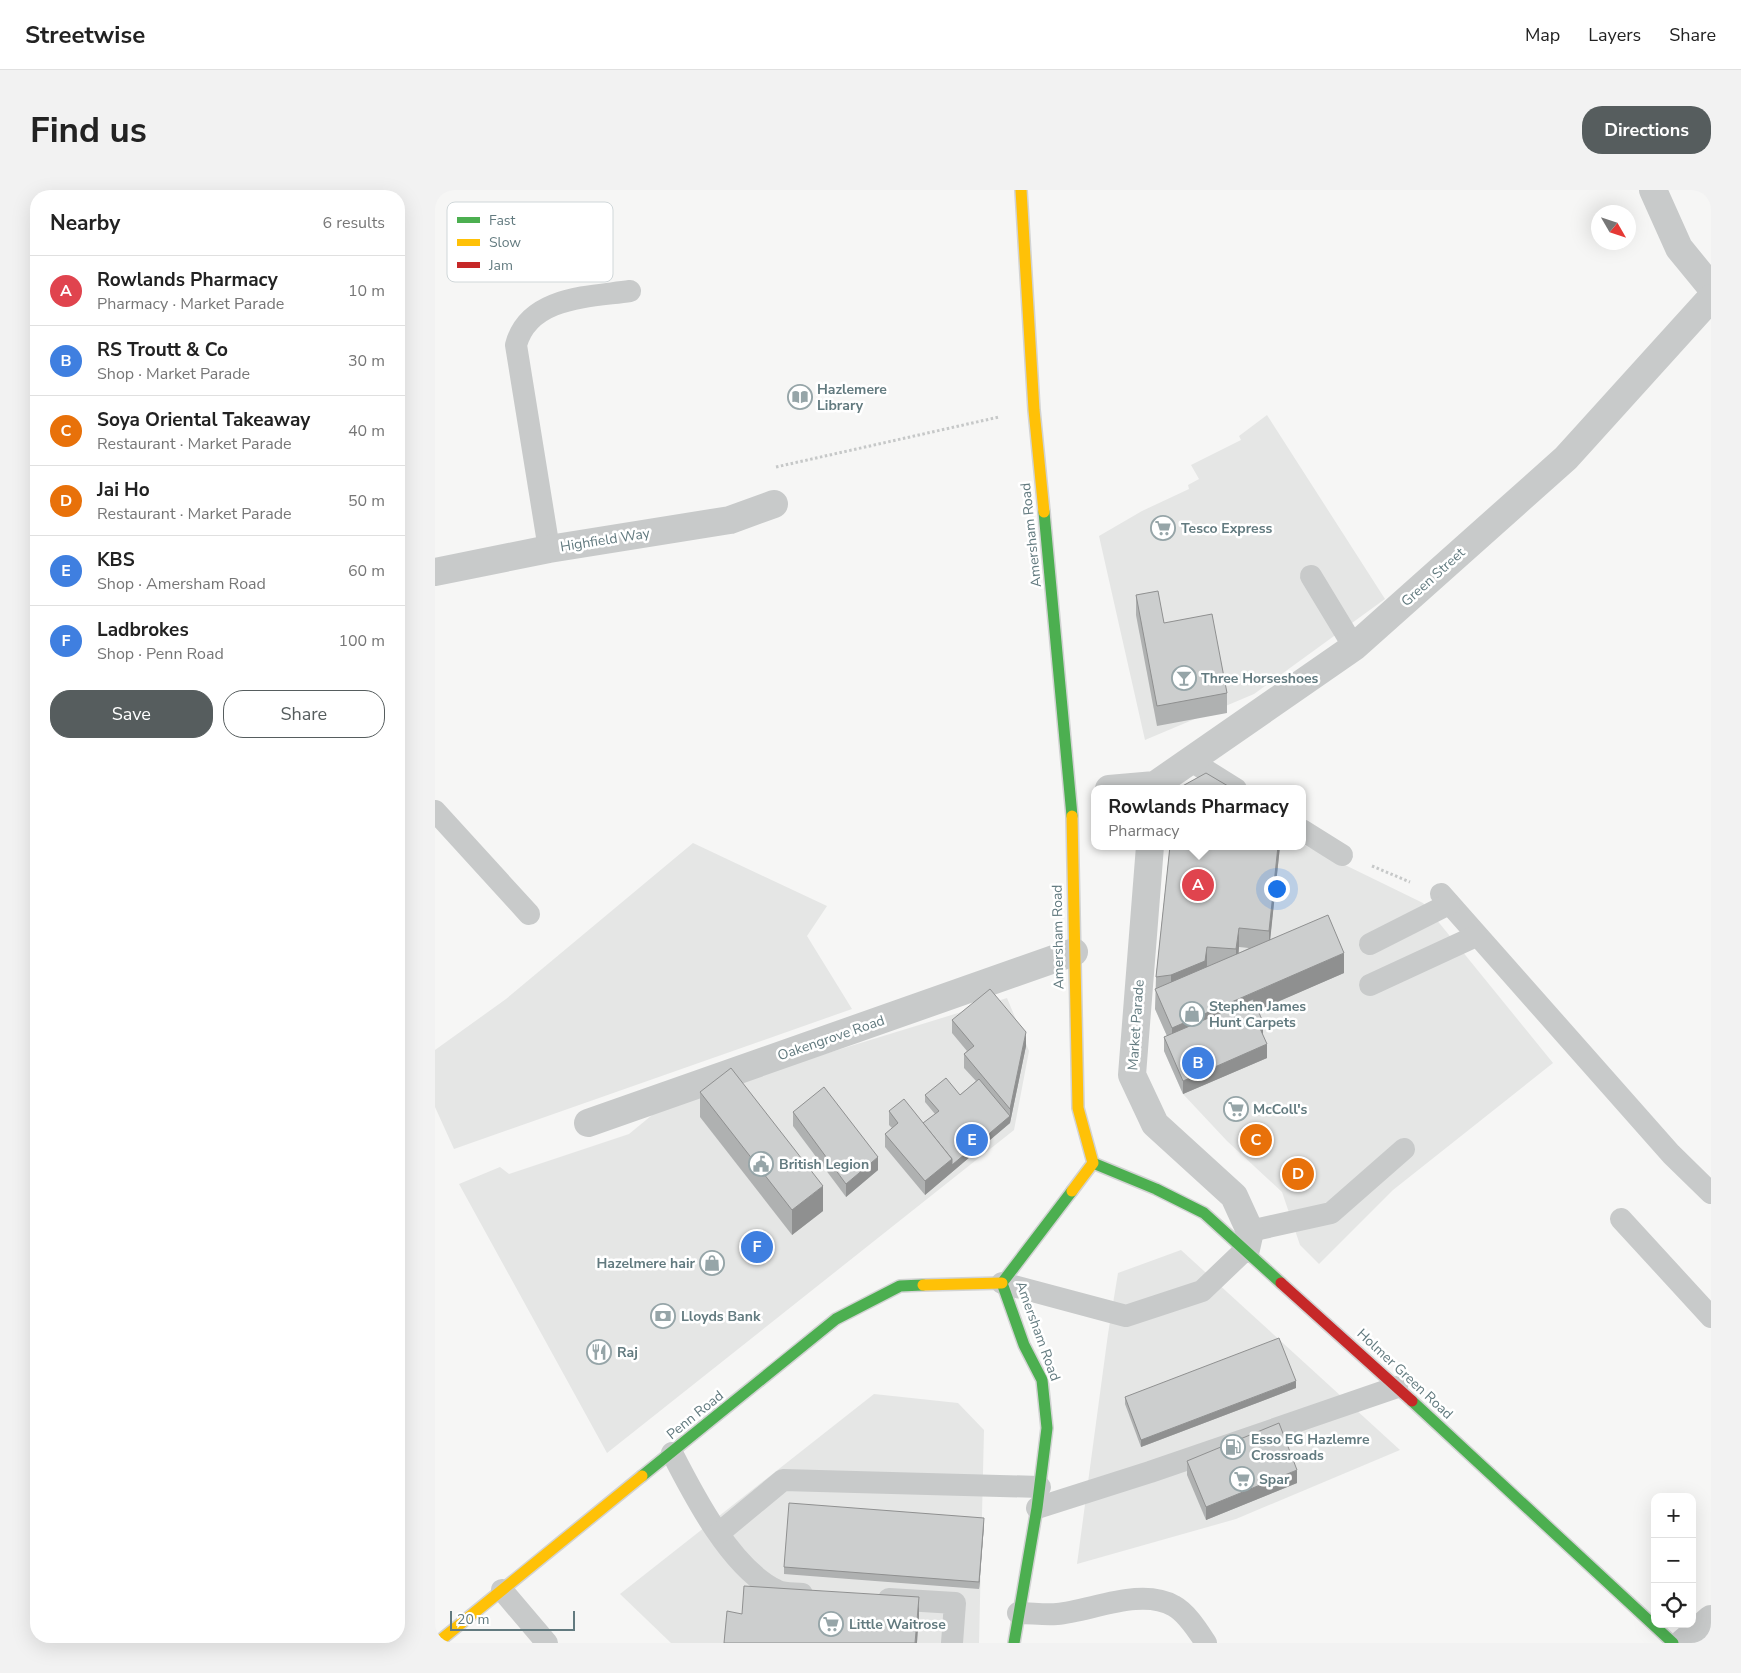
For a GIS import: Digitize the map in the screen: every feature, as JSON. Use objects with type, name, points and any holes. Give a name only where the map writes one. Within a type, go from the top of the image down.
[{"type":"main road","name":"Amersham Road","points":[[1014,1643],[1038,1497],[1047,1428],[1042,1380],[1025,1345],[1002,1283],[1093,1162],[1078,1108],[1074,952],[1083,791],[1034,410],[1021,190]]},
{"type":"main road","name":"Holmer Green Road","points":[[1093,1162],[1156,1189],[1204,1213],[1248,1240],[1397,1387],[1673,1643]]},
{"type":"main road","name":"Penn Road","points":[[437,1643],[836,1319],[900,1286],[1002,1283]]},
{"type":"street","points":[[1653,190],[1679,248],[1711,287]]},
{"type":"street","name":"Green Street","points":[[1158,785],[1354,647],[1566,458],[1711,298]]},
{"type":"street","name":"Highfield Way","points":[[435,572],[549,549],[730,520],[774,504]]},
{"type":"street","name":"Market Parade","points":[[1150,850],[1132,1075],[1155,1124],[1234,1196],[1248,1240]]},
{"type":"street","name":"Oakengrove Road","points":[[588,1123],[1074,952]]},
{"type":"street","points":[[1683,1643],[1711,1619]]},
{"type":"lane","points":[[549,549],[517,345],[518,339],[532,318],[554,304],[630,291]]},
{"type":"lane","points":[[1311,576],[1354,647]]},
{"type":"lane","points":[[1191,761],[1230,785]]},
{"type":"lane","points":[[435,811],[529,914]]},
{"type":"lane","points":[[1306,832],[1342,855]]},
{"type":"lane","points":[[1370,944],[1445,899],[1671,1154],[1711,1192]]},
{"type":"lane","points":[[1370,985],[1476,936]]},
{"type":"lane","points":[[1002,1283],[1126,1316],[1203,1291],[1248,1240],[1331,1213],[1404,1149]]},
{"type":"lane","points":[[1621,1219],[1711,1317]]},
{"type":"lane","points":[[719,1533],[783,1480],[1038,1497],[1150,1472],[1397,1387]]},
{"type":"lane","points":[[671,1453],[694,1496],[719,1533],[748,1570],[777,1591],[826,1595]]},
{"type":"lane","points":[[502,1590],[547,1643]]},
{"type":"lane","points":[[872,1597],[955,1603],[952,1643]]},
{"type":"lane","points":[[1018,1613],[1057,1614],[1119,1601],[1153,1599],[1174,1606],[1197,1629],[1207,1643]]},
{"type":"path","points":[[774,504],[774,468],[1034,410]]},
{"type":"path","points":[[1342,855],[1445,899]]},
{"type":"shaded area","points":[[1267,415],[1385,599],[1254,694],[1145,740],[1099,536],[1142,511],[1189,489],[1188,485],[1199,479],[1191,465],[1241,440],[1239,436]]},
{"type":"shaded area","points":[[693,843],[827,906],[807,936],[852,1009],[454,1149],[435,1107],[435,1050],[506,999]]},
{"type":"shaded area","points":[[1306,846],[1423,903],[1553,1063],[1393,1190],[1319,1264],[1300,1245],[1282,1192],[1227,1141],[1183,1094],[1164,1051],[1172,1047],[1155,1009],[1172,850],[1306,850]]},
{"type":"shaded area","points":[[1007,998],[1029,1051],[1014,1130],[607,1453],[459,1184],[500,1167],[509,1174],[629,1134],[668,1102]]},
{"type":"shaded area","points":[[1181,1250],[1400,1450],[1236,1519],[1077,1564],[1118,1273]]},
{"type":"shaded area","points":[[874,1394],[958,1403],[984,1430],[979,1643],[671,1643],[620,1594]]},
{"type":"building","name":"Three Horseshoes","points":[[1158,591],[1164,623],[1212,614],[1227,693],[1157,706],[1136,595]]},
{"type":"building","points":[[1206,773],[1226,785],[1184,785]]},
{"type":"building","points":[[1170,850],[1278,850],[1269,931],[1239,928],[1236,949],[1207,947],[1205,961],[1171,975],[1156,977]]},
{"type":"building","points":[[1328,915],[1344,953],[1172,1028],[1155,989]]},
{"type":"building","points":[[990,989],[1026,1032],[1010,1109],[964,1054],[974,1046],[952,1020]]},
{"type":"building","points":[[1253,999],[1263,1022],[1258,1024],[1267,1044],[1183,1081],[1164,1037]]},
{"type":"building","points":[[731,1068],[823,1186],[792,1210],[700,1092]]},
{"type":"building","points":[[946,1078],[960,1095],[979,1079],[1010,1116],[952,1165],[952,1159],[923,1123],[939,1111],[925,1095]]},
{"type":"building","points":[[824,1087],[878,1157],[846,1184],[793,1112]]},
{"type":"building","points":[[904,1099],[952,1159],[925,1181],[885,1134],[898,1123],[889,1111]]},
{"type":"building","points":[[1279,1338],[1296,1381],[1141,1440],[1125,1397]]},
{"type":"building","name":"Spar","points":[[1279,1423],[1297,1470],[1206,1507],[1187,1461]]},
{"type":"building","points":[[789,1503],[984,1518],[979,1582],[784,1567]]},
{"type":"building","points":[[744,1586],[919,1597],[915,1643],[724,1643],[727,1611],[742,1614]]},
{"type":"traffic: fast","points":[[1044,512],[1072,816]]},
{"type":"traffic: fast","points":[[1093,1163],[1156,1189],[1204,1213],[1281,1283]]},
{"type":"traffic: fast","points":[[1014,1643],[1037,1508],[1047,1428],[1042,1380],[1024,1345],[1002,1283],[1072,1191]]},
{"type":"traffic: fast","points":[[642,1476],[836,1319],[900,1286],[923,1285]]},
{"type":"traffic: fast","points":[[1412,1401],[1673,1643]]},
{"type":"traffic: slow","points":[[1021,190],[1034,410],[1044,512]]},
{"type":"traffic: slow","points":[[1072,816],[1078,1108],[1093,1163],[1072,1191]]},
{"type":"traffic: slow","points":[[923,1285],[1002,1283]]},
{"type":"traffic: slow","points":[[437,1643],[642,1476]]},
{"type":"traffic: jam","points":[[1281,1283],[1412,1401]]},
{"type":"place","name":"Hazlemere Library","points":[[800,397]]},
{"type":"place","name":"Tesco Express","points":[[1163,528]]},
{"type":"place","name":"Three Horseshoes","points":[[1184,678]]},
{"type":"place","name":"Rowlands Pharmacy","points":[[1198,885]]},
{"type":"place","name":"Stephen James Hunt Carpets","points":[[1192,1014]]},
{"type":"place","name":"RS Troutt & Co","points":[[1198,1063]]},
{"type":"place","name":"McColl's","points":[[1236,1109]]},
{"type":"place","name":"KBS","points":[[972,1140]]},
{"type":"place","name":"Soya Oriental Takeaway","points":[[1256,1140]]},
{"type":"place","name":"British Legion","points":[[761,1164]]},
{"type":"place","name":"Jai Ho","points":[[1298,1174]]},
{"type":"place","name":"Ladbrokes","points":[[757,1247]]},
{"type":"place","name":"Hazelmere hair","points":[[712,1263]]},
{"type":"place","name":"Lloyds Bank","points":[[663,1316]]},
{"type":"place","name":"Raj","points":[[599,1352]]},
{"type":"place","name":"Esso EG Hazlemre Crossroads","points":[[1233,1447]]},
{"type":"place","name":"Spar","points":[[1242,1479]]},
{"type":"place","name":"Little Waitrose","points":[[831,1624]]}]
